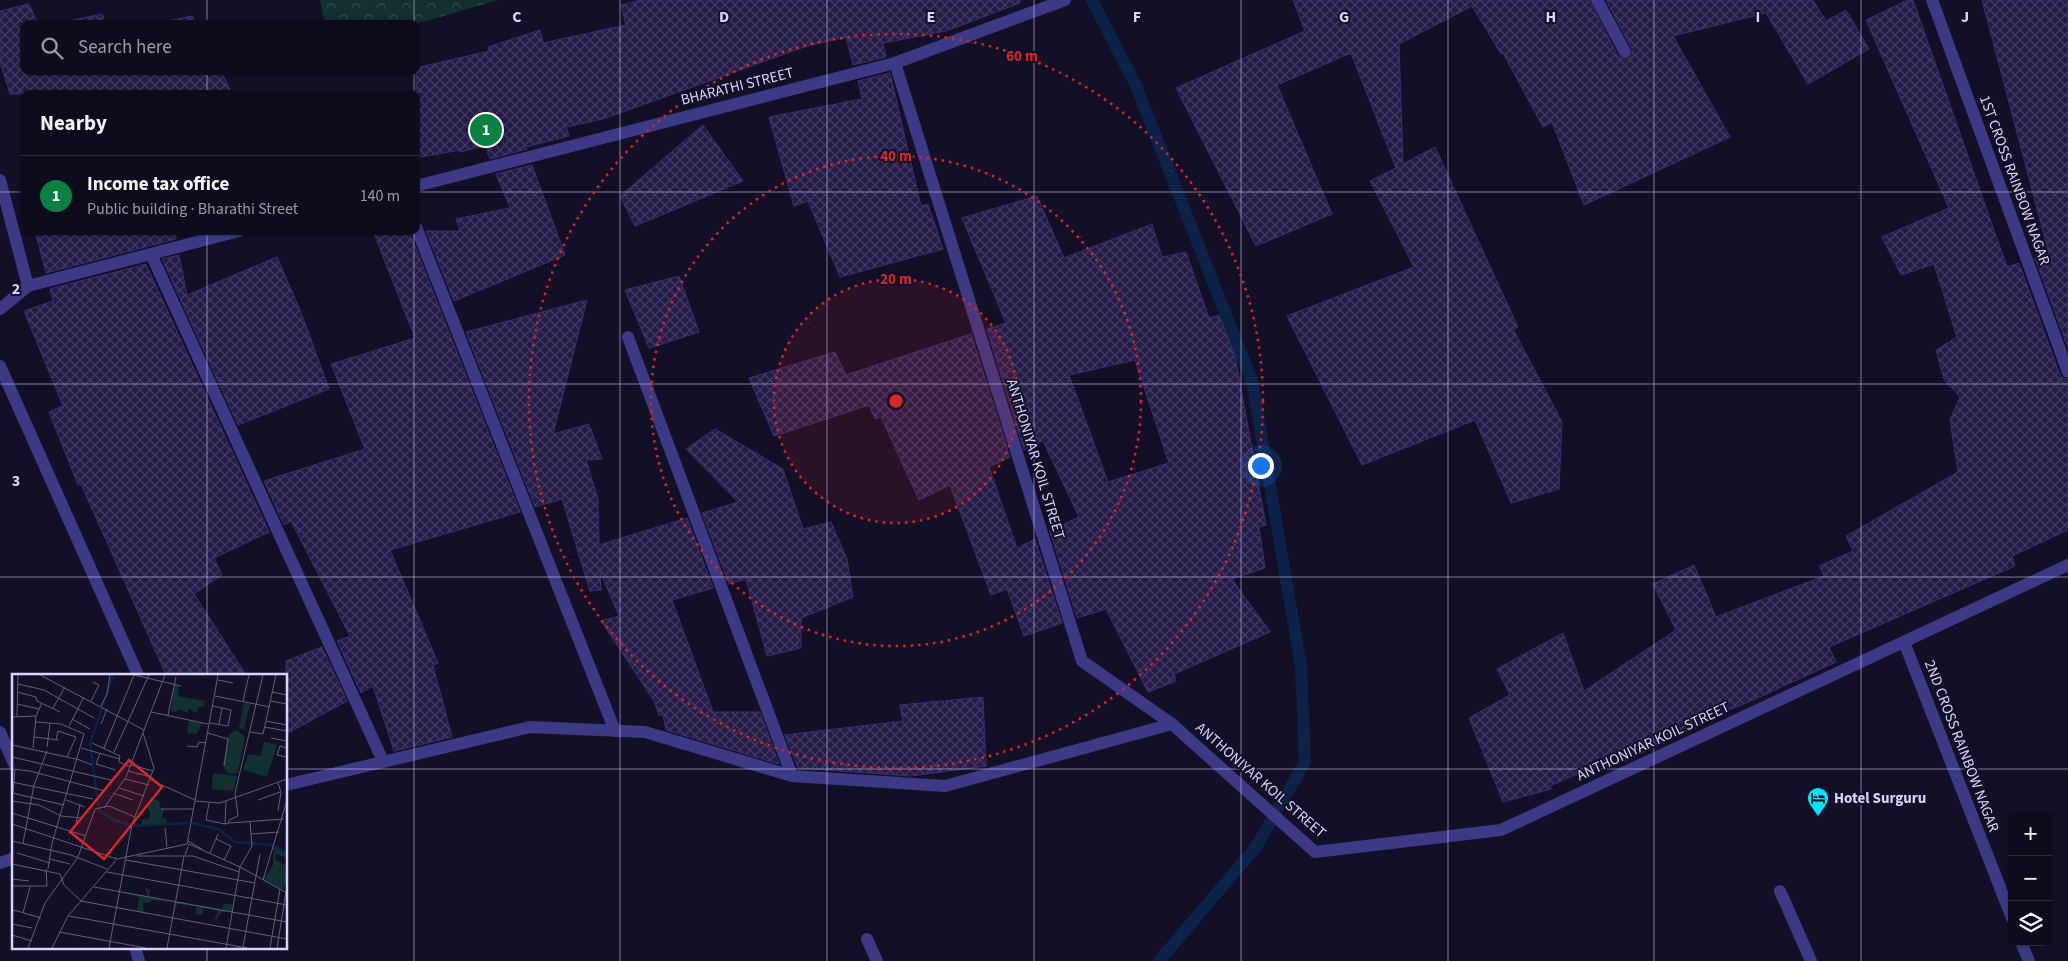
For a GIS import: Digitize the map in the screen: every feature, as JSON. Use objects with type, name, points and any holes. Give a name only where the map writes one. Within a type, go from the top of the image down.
[{"type":"street","points":[[1597,0],[1625,52]]},
{"type":"street","name":"1ST CROSS RAINBOW NAGAR","points":[[1932,0],[2068,372]]},
{"type":"street","name":"BHARATHI STREET","points":[[420,185],[895,63],[1063,1]]},
{"type":"street","name":"ANTHONIYAR KOIL STREET","points":[[895,63],[1082,661],[1172,724],[1315,852],[1501,830],[2068,565]]},
{"type":"street","points":[[0,180],[28,286]]},
{"type":"street","points":[[0,309],[28,286],[224,235]]},
{"type":"street","points":[[419,235],[615,731]]},
{"type":"street","points":[[151,254],[383,761]]},
{"type":"street","points":[[628,337],[792,776]]},
{"type":"street","points":[[0,366],[138,674]]},
{"type":"street","name":"2ND CROSS RAINBOW NAGAR","points":[[1904,642],[2008,908]]},
{"type":"street","points":[[288,785],[530,727],[645,732],[792,776],[945,786],[1172,724]]},
{"type":"street","points":[[0,732],[12,759]]},
{"type":"street","points":[[0,863],[12,859]]},
{"type":"street","points":[[1780,891],[1811,961]]},
{"type":"street","points":[[867,939],[877,961]]},
{"type":"street","points":[[2023,946],[2029,961]]},
{"type":"street","points":[[135,948],[139,961]]},
{"type":"green space","points":[[320,0],[498,0],[420,23],[420,20],[324,20]]},
{"type":"building","points":[[641,0],[1020,0],[1020,3],[946,31],[883,43],[886,57],[853,65],[846,37],[807,46],[603,119],[566,127],[569,136],[526,147],[527,149],[490,159],[485,146],[460,152],[460,150],[420,157],[420,90],[416,90],[416,75],[420,75],[420,67],[489,51],[488,47],[540,30],[543,43],[626,25],[621,5]]},
{"type":"building","points":[[1293,0],[1589,0],[1618,56],[1625,60],[1632,56],[1632,49],[1606,0],[1813,0],[1826,21],[1846,10],[1869,49],[1808,84],[1766,13],[1673,36],[1730,137],[1584,205],[1552,122],[1543,127],[1503,53],[1501,54],[1472,6],[1399,44],[1403,164],[1435,147],[1518,327],[1513,329],[1562,422],[1559,489],[1511,503],[1475,420],[1362,465],[1287,316],[1414,267],[1370,181],[1396,168],[1351,53],[1277,85],[1332,214],[1256,246],[1176,88],[1305,31]]},
{"type":"building","points":[[1908,0],[1913,0],[2007,267],[2019,263],[2060,375],[2068,380],[2068,530],[2012,556],[2015,566],[1829,647],[1836,662],[1710,718],[1711,720],[1625,761],[1622,754],[1550,786],[1551,789],[1503,802],[1469,718],[1510,695],[1497,669],[1563,633],[1584,691],[1676,630],[1653,584],[1694,565],[1716,617],[1824,576],[1819,566],[1853,551],[1846,536],[1958,472],[1950,420],[1960,397],[1944,379],[1936,350],[1957,337],[1934,264],[1901,275],[1882,237],[1949,208],[1866,20]]},
{"type":"building","points":[[1982,0],[2068,0],[2068,348],[2035,258],[2049,254]]},
{"type":"building","points":[[29,4],[36,20],[20,20],[20,75],[223,75],[230,90],[20,90],[20,94],[10,94],[0,62],[0,11]]},
{"type":"building","points":[[102,14],[104,20],[73,20]]},
{"type":"building","points":[[192,16],[194,20],[172,20]]},
{"type":"building","points":[[890,73],[921,206],[928,204],[943,249],[840,277],[808,201],[794,206],[769,117],[862,99],[858,81]]},
{"type":"building","points":[[703,125],[743,181],[635,226],[620,196]]},
{"type":"building","points":[[532,165],[565,255],[454,301],[426,231],[460,231],[456,219],[510,208],[496,174]]},
{"type":"building","points":[[1037,196],[1064,258],[1152,224],[1162,257],[1186,252],[1209,318],[1219,315],[1235,356],[1266,525],[1259,527],[1265,568],[1232,579],[1270,632],[1174,674],[1176,681],[1148,692],[1106,609],[1077,618],[1050,531],[1079,517],[1043,441],[1024,450],[987,329],[1006,323],[962,218]],"holes":[[[1135,360],[1169,463],[1108,482],[1069,375]]]},
{"type":"building","points":[[36,235],[175,235],[176,239],[46,273]]},
{"type":"building","points":[[375,235],[411,235],[520,512],[390,550],[438,663],[433,665],[452,737],[394,751],[373,686],[361,693],[337,641],[350,636],[291,521],[284,525],[264,481],[365,449],[331,364],[415,338]]},
{"type":"building","points":[[179,255],[187,295],[277,257],[302,315],[329,389],[238,425],[162,259]]},
{"type":"building","points":[[146,264],[269,532],[214,558],[222,575],[194,594],[245,674],[166,674],[81,484],[78,485],[49,412],[63,406],[24,311],[53,301],[50,289]]},
{"type":"building","points":[[679,276],[699,332],[649,348],[625,290]]},
{"type":"building","points":[[587,300],[553,434],[589,424],[602,459],[586,460],[598,499],[599,545],[687,518],[713,588],[672,600],[713,712],[760,712],[779,764],[666,730],[663,715],[659,715],[654,701],[601,621],[619,616],[600,571],[601,590],[590,591],[562,499],[535,507],[466,332]]},
{"type":"building","points":[[971,334],[1010,457],[989,467],[1017,548],[1035,539],[1062,623],[1024,636],[1007,589],[991,595],[950,485],[919,500],[881,417],[875,419],[869,405],[774,436],[749,378],[835,352],[846,375]]},
{"type":"building","points":[[715,429],[783,469],[803,529],[831,522],[847,559],[853,597],[801,618],[801,648],[767,656],[746,579],[729,584],[702,513],[738,502],[686,449]]},
{"type":"building","points":[[322,647],[347,701],[288,733],[288,674],[286,674],[286,661]]},
{"type":"building","points":[[983,697],[986,766],[911,776],[798,768],[785,735],[903,721],[900,705]]},
{"type":"waterway","points":[[1092,0],[1136,86],[1252,381],[1301,666],[1305,762],[1256,847],[1159,961]]},
{"type":"place","name":"Income tax office","points":[[486,130]]},
{"type":"place","name":"Hotel Surguru","points":[[1818,817]]}]
